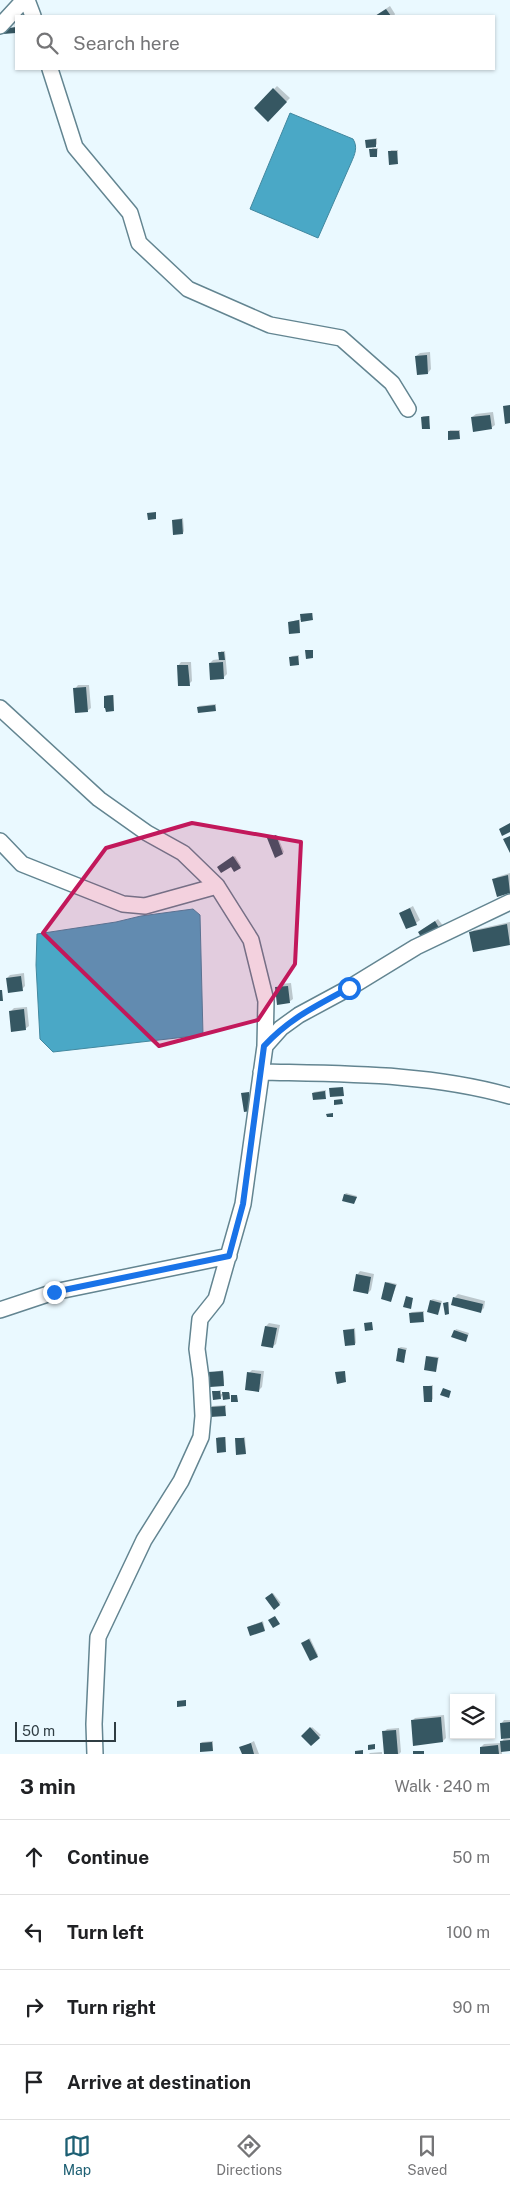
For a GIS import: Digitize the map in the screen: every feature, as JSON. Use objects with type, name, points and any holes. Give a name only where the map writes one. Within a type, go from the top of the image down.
[{"type":"street","points":[[0,26],[26,0],[33,15]]},
{"type":"street","points":[[50,70],[75,147],[130,213],[139,243],[188,289],[270,324],[341,338],[392,383],[408,409]]},
{"type":"street","points":[[0,708],[99,799],[147,833],[183,853],[217,886],[251,940],[266,1001],[264,1046],[243,1204],[216,1300],[200,1319],[197,1349],[201,1387],[201,1437],[181,1480],[144,1540],[98,1637],[94,1724],[96,1754]]},
{"type":"street","points":[[0,841],[22,864],[124,904],[145,906],[217,886]]},
{"type":"street","points":[[264,1046],[281,1028],[299,1015],[349,988],[416,947],[510,902]]},
{"type":"street","points":[[261,1072],[409,1078],[464,1085],[510,1096]]},
{"type":"street","points":[[0,1310],[54,1292],[229,1256]]},
{"type":"highlighted area","points":[[192,823],[301,842],[295,964],[258,1020],[159,1046],[43,933],[106,848]]},
{"type":"water","points":[[290,113],[353,139],[355,145],[354,157],[318,238],[250,209]]},
{"type":"water","points":[[193,909],[200,915],[203,1035],[53,1052],[40,1039],[36,965],[37,934]]},
{"type":"building","points":[[386,9],[390,15],[377,15]]},
{"type":"building","points":[[15,27],[15,33],[3,34],[2,29]]},
{"type":"building","points":[[273,88],[287,102],[268,122],[254,108]]},
{"type":"building","points":[[376,139],[376,147],[366,148],[365,140]]},
{"type":"building","points":[[369,149],[377,149],[377,157],[370,157]]},
{"type":"building","points":[[388,151],[397,151],[398,164],[389,165]]},
{"type":"building","points":[[427,355],[428,374],[417,375],[415,356]]},
{"type":"building","points":[[510,405],[510,423],[505,424],[503,406]]},
{"type":"building","points":[[490,415],[492,429],[473,432],[471,417]]},
{"type":"building","points":[[429,416],[430,429],[422,429],[421,417]]},
{"type":"building","points":[[448,431],[459,431],[460,439],[448,440]]},
{"type":"building","points":[[156,512],[156,519],[148,520],[147,513]]},
{"type":"building","points":[[182,519],[183,534],[173,535],[172,520]]},
{"type":"building","points":[[312,613],[313,620],[301,622],[300,614]]},
{"type":"building","points":[[299,620],[300,633],[289,634],[288,622]]},
{"type":"building","points":[[305,650],[313,650],[313,658],[306,659]]},
{"type":"building","points":[[218,652],[224,652],[225,660],[219,660]]},
{"type":"building","points":[[298,656],[299,665],[290,666],[289,657]]},
{"type":"building","points":[[223,662],[224,679],[210,680],[209,663]]},
{"type":"building","points":[[177,665],[188,665],[190,686],[178,686]]},
{"type":"building","points":[[86,687],[88,712],[75,713],[73,688]]},
{"type":"building","points":[[113,695],[114,711],[106,712],[104,696]]},
{"type":"building","points":[[215,705],[216,711],[198,713],[197,707]]},
{"type":"building","points":[[510,823],[510,832],[502,836],[499,829]]},
{"type":"building","points":[[276,835],[283,854],[275,858],[267,838]]},
{"type":"building","points":[[510,836],[510,853],[503,839]]},
{"type":"building","points":[[233,856],[241,868],[234,872],[231,867],[221,873],[217,867]]},
{"type":"building","points":[[508,875],[510,893],[497,897],[492,879]]},
{"type":"building","points":[[410,908],[417,925],[406,929],[399,913]]},
{"type":"building","points":[[435,921],[441,931],[424,942],[418,932]]},
{"type":"building","points":[[507,924],[510,945],[473,952],[469,932]]},
{"type":"building","points":[[21,976],[23,991],[8,993],[6,978]]},
{"type":"building","points":[[288,986],[290,1003],[277,1005],[275,987]]},
{"type":"building","points":[[0,990],[2,990],[3,1001],[0,1001]]},
{"type":"building","points":[[24,1009],[26,1030],[11,1032],[9,1011]]},
{"type":"building","points":[[343,1087],[344,1096],[330,1097],[329,1088]]},
{"type":"building","points":[[325,1091],[326,1099],[313,1100],[312,1093]]},
{"type":"building","points":[[249,1092],[251,1111],[244,1112],[241,1093]]},
{"type":"building","points":[[342,1099],[343,1104],[334,1105],[334,1100]]},
{"type":"building","points":[[333,1113],[333,1117],[327,1117],[326,1114]]},
{"type":"building","points":[[344,1194],[357,1197],[354,1204],[342,1201]]},
{"type":"building","points":[[356,1274],[371,1277],[368,1294],[353,1291]]},
{"type":"building","points":[[385,1282],[396,1285],[391,1302],[381,1299]]},
{"type":"building","points":[[406,1296],[413,1298],[411,1309],[403,1307]]},
{"type":"building","points":[[453,1297],[483,1304],[481,1313],[451,1305]]},
{"type":"building","points":[[430,1300],[441,1303],[438,1315],[427,1312]]},
{"type":"building","points":[[448,1302],[449,1314],[445,1315],[443,1303]]},
{"type":"building","points":[[423,1312],[424,1322],[410,1323],[409,1313]]},
{"type":"building","points":[[372,1322],[373,1330],[365,1331],[364,1323]]},
{"type":"building","points":[[265,1326],[277,1328],[273,1348],[261,1346]]},
{"type":"building","points":[[354,1329],[355,1345],[345,1346],[343,1330]]},
{"type":"building","points":[[454,1330],[468,1335],[466,1342],[451,1337]]},
{"type":"building","points":[[398,1348],[406,1350],[404,1363],[396,1361]]},
{"type":"building","points":[[426,1356],[438,1358],[436,1372],[424,1370]]},
{"type":"building","points":[[223,1371],[224,1386],[210,1387],[208,1372]]},
{"type":"building","points":[[345,1371],[346,1382],[337,1384],[335,1372]]},
{"type":"building","points":[[247,1372],[261,1374],[259,1392],[245,1390]]},
{"type":"building","points":[[423,1386],[432,1386],[432,1402],[424,1402]]},
{"type":"building","points":[[443,1388],[451,1391],[449,1398],[440,1395]]},
{"type":"building","points":[[212,1391],[220,1391],[221,1399],[213,1400]]},
{"type":"building","points":[[222,1392],[229,1392],[230,1399],[223,1400]]},
{"type":"building","points":[[231,1395],[237,1395],[238,1402],[231,1402]]},
{"type":"building","points":[[225,1406],[226,1416],[210,1417],[210,1407]]},
{"type":"building","points":[[225,1437],[226,1452],[217,1453],[216,1438]]},
{"type":"building","points":[[235,1438],[244,1438],[246,1454],[236,1455]]},
{"type":"building","points":[[272,1593],[280,1605],[274,1610],[265,1598]]},
{"type":"building","points":[[275,1616],[280,1624],[273,1628],[268,1620]]},
{"type":"building","points":[[262,1622],[265,1631],[250,1636],[247,1627]]},
{"type":"building","points":[[309,1639],[318,1657],[310,1661],[301,1643]]},
{"type":"building","points":[[186,1700],[186,1706],[177,1707],[177,1701]]},
{"type":"building","points":[[441,1717],[443,1742],[413,1746],[411,1720]]},
{"type":"building","points":[[510,1722],[510,1738],[501,1739],[500,1723]]},
{"type":"building","points":[[310,1727],[320,1738],[311,1746],[301,1736]]},
{"type":"building","points":[[396,1730],[398,1754],[384,1754],[382,1731]]},
{"type":"building","points":[[510,1740],[510,1751],[501,1752],[500,1741]]},
{"type":"building","points":[[212,1742],[213,1751],[200,1752],[200,1743]]},
{"type":"building","points":[[251,1743],[254,1754],[242,1754],[239,1747]]},
{"type":"building","points":[[375,1744],[375,1749],[368,1750],[368,1745]]},
{"type":"building","points":[[498,1745],[499,1754],[480,1754],[480,1747]]},
{"type":"building","points":[[363,1750],[363,1754],[355,1754],[355,1751]]},
{"type":"building","points":[[413,1751],[424,1751],[424,1754],[413,1754]]},
{"type":"route","points":[[54,1292],[229,1256],[243,1204],[258,1105],[264,1046],[281,1028],[299,1015],[349,988]]}]
